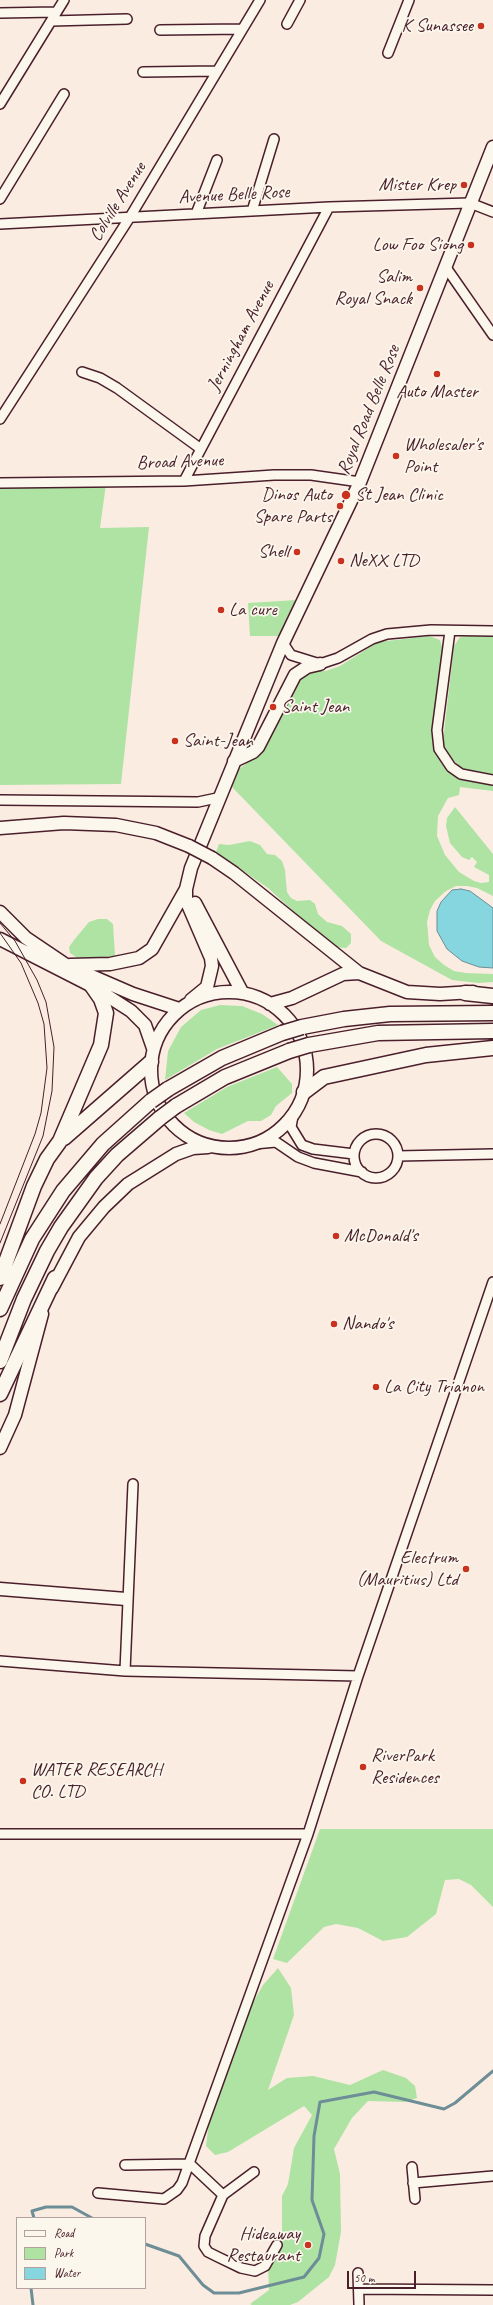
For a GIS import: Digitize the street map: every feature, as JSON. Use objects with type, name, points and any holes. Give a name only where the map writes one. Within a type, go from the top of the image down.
[{"type":"highway","points":[[60,1141],[101,1045],[106,1013],[101,998],[92,986]]},
{"type":"highway","points":[[465,993],[493,996]]},
{"type":"highway","points":[[0,1309],[32,1239],[63,1191],[103,1144],[151,1101],[168,1089],[222,1058],[282,1033],[302,1027],[382,1014],[493,1013]]},
{"type":"highway","points":[[0,1361],[24,1299],[47,1251],[61,1227],[96,1178],[117,1156],[176,1106],[244,1068],[309,1045],[378,1033],[493,1031]]},
{"type":"highway","points":[[304,1092],[324,1077],[426,1055],[493,1048]]},
{"type":"highway","points":[[0,1278],[34,1186],[47,1159],[60,1141],[152,1055]]},
{"type":"highway","points":[[0,1394],[55,1278]]},
{"type":"main road","name":"Royal Road Belle Rose","points":[[152,1055],[159,1034],[179,1009],[207,987],[212,966],[211,958],[186,900],[187,886],[195,857],[283,643],[360,482],[493,147]]},
{"type":"main road","points":[[234,761],[253,752],[258,747],[295,675],[307,667],[320,664]]},
{"type":"main road","points":[[0,828],[64,823],[116,825],[156,833],[189,846],[212,858],[234,873],[359,973],[407,992],[465,993],[493,990]]},
{"type":"main road","points":[[64,968],[110,964],[139,958],[152,949],[187,886]]},
{"type":"main road","points":[[187,886],[242,992]]},
{"type":"main road","points":[[0,912],[26,938],[64,968],[115,1000],[139,1018],[147,1029],[152,1055],[153,1087],[156,1099],[166,1116],[179,1130],[195,1140],[213,1146]]},
{"type":"main road","points":[[0,939],[64,968],[133,994],[179,1009]]},
{"type":"main road","points":[[270,1004],[292,998],[344,974],[359,973]]},
{"type":"main road","points":[[0,1448],[15,1415],[42,1314],[55,1278],[79,1237],[104,1207],[128,1184],[176,1154],[193,1148],[213,1146],[234,1148],[254,1144],[276,1133],[292,1116],[304,1092],[307,1075],[306,1058],[301,1041],[290,1021],[270,1004],[242,992],[222,992],[191,1000]]},
{"type":"main road","points":[[0,1589],[126,1599]]},
{"type":"street","points":[[0,104],[4,89],[64,0]]},
{"type":"street","name":"Colville Avenue","points":[[0,419],[130,217],[260,0]]},
{"type":"street","points":[[287,24],[300,0]]},
{"type":"street","points":[[388,53],[409,0]]},
{"type":"street","points":[[0,13],[56,12]]},
{"type":"street","points":[[51,20],[126,19]]},
{"type":"street","points":[[160,30],[242,29]]},
{"type":"street","points":[[143,72],[217,71]]},
{"type":"street","points":[[0,199],[64,94]]},
{"type":"street","points":[[252,211],[274,140]]},
{"type":"street","points":[[196,214],[217,160]]},
{"type":"street","points":[[470,203],[493,212]]},
{"type":"street","name":"Avenue Belle Rose","points":[[0,224],[329,207],[470,203]]},
{"type":"street","name":"Jerningham Avenue","points":[[184,481],[329,207]]},
{"type":"street","points":[[446,266],[493,335]]},
{"type":"street","points":[[82,372],[100,378],[117,388],[200,449]]},
{"type":"street","name":"Broad Avenue","points":[[0,483],[184,481],[274,475],[311,475],[360,482]]},
{"type":"street","points":[[283,643],[291,655],[320,664],[338,658],[372,639],[388,634],[431,630],[493,631]]},
{"type":"street","points":[[450,631],[437,730],[439,749],[451,767],[461,774],[493,780]]},
{"type":"street","points":[[0,800],[198,802],[217,798],[222,794]]},
{"type":"street","points":[[292,1116],[291,1127],[302,1145],[313,1149],[354,1154]]},
{"type":"street","points":[[254,1144],[276,1142],[298,1157],[314,1163],[362,1172],[377,1178],[387,1175],[395,1167],[398,1156],[394,1143],[389,1138],[377,1133],[364,1137],[359,1141],[354,1154],[357,1167],[362,1172]]},
{"type":"street","points":[[398,1156],[493,1154]]},
{"type":"street","points":[[98,2193],[164,2199],[177,2190],[190,2164],[308,1834],[358,1676],[493,1282]]},
{"type":"street","points":[[125,1672],[126,1599],[133,1484]]},
{"type":"street","points":[[0,1661],[125,1672],[358,1676]]},
{"type":"street","points":[[0,1834],[308,1834]]},
{"type":"street","points":[[125,2166],[190,2164],[223,2195]]},
{"type":"street","points":[[412,2166],[415,2199]]},
{"type":"street","points":[[254,2172],[223,2195],[205,2236],[204,2246],[208,2252],[241,2268],[255,2271],[265,2266],[277,2245]]},
{"type":"street","points":[[413,2183],[493,2176]]},
{"type":"street","points":[[358,2273],[359,2304]]},
{"type":"street","points":[[358,2289],[493,2290]]},
{"type":"green space","points":[[106,484],[100,528],[149,527],[121,784],[0,785],[0,487]]},
{"type":"green space","points":[[297,600],[284,636],[250,636],[248,603]]},
{"type":"green space","points":[[429,636],[440,640],[443,650],[432,733],[433,748],[442,764],[456,776],[473,782],[493,785],[493,791],[460,787],[459,795],[448,798],[438,816],[437,836],[445,855],[459,872],[474,881],[481,883],[489,882],[489,875],[474,867],[477,862],[472,857],[469,860],[462,857],[450,843],[446,826],[447,818],[455,807],[493,854],[493,896],[477,888],[467,886],[456,886],[446,891],[435,901],[430,910],[427,922],[429,945],[435,957],[454,971],[493,974],[493,982],[478,983],[452,980],[381,941],[232,787],[238,770],[260,753],[296,679],[307,671],[326,671],[340,666],[378,642]]},
{"type":"green space","points":[[493,636],[493,775],[470,772],[459,766],[446,752],[443,741],[454,646],[460,637]]},
{"type":"green space","points":[[250,841],[260,845],[267,854],[275,855],[282,861],[285,870],[287,892],[291,898],[297,901],[310,900],[315,904],[318,914],[327,922],[342,926],[351,934],[351,943],[346,948],[332,947],[268,888],[216,852],[219,844],[229,845]]},
{"type":"green space","points":[[98,919],[107,919],[113,924],[115,956],[87,959],[76,957],[70,953],[69,947],[74,940],[89,922]]},
{"type":"green space","points":[[220,1005],[242,1006],[262,1014],[278,1025],[217,1049],[165,1080],[168,1051],[181,1027],[201,1010]]},
{"type":"green space","points":[[277,1067],[292,1084],[292,1093],[276,1106],[271,1115],[261,1121],[248,1121],[222,1134],[209,1130],[194,1122],[184,1113],[227,1087]]},
{"type":"green space","points":[[320,1829],[493,1829],[493,1907],[471,1885],[459,1879],[445,1880],[436,1914],[407,1937],[383,1941],[358,1928],[336,1924],[324,1927],[287,1963],[273,1959]]},
{"type":"green space","points":[[278,1968],[291,1988],[294,2015],[268,2090],[287,2078],[313,2076],[350,2085],[383,2070],[406,2078],[415,2086],[417,2098],[405,2102],[368,2101],[352,2118],[334,2149],[340,2174],[341,2232],[335,2265],[329,2277],[298,2302],[290,2305],[252,2305],[250,2304],[269,2290],[268,2265],[282,2246],[282,2196],[288,2184],[294,2148],[312,2115],[304,2106],[228,2152],[215,2155],[206,2146],[209,2121],[245,2017],[263,1985]]},
{"type":"water","points":[[461,889],[470,891],[493,908],[493,968],[479,967],[462,961],[447,949],[437,931],[437,911],[441,902],[452,890]]},
{"type":"waterway","points":[[146,2244],[179,2256],[203,2285],[214,2293],[239,2293],[304,2277],[319,2258],[324,2234],[312,2200],[314,2136],[320,2102],[374,2092],[444,2109],[455,2103],[493,2071]]},
{"type":"waterway","points":[[34,2217],[32,2211],[46,2207],[72,2207],[90,2217]]},
{"type":"waterway","points":[[31,2289],[33,2305]]},
{"type":"tram line","points":[[0,923],[15,941],[37,980],[46,1002],[54,1047],[52,1091],[43,1136],[0,1243]]},
{"type":"tram line","points":[[0,933],[21,963],[38,1003],[44,1024],[47,1068],[41,1113],[35,1134],[0,1224]]},
{"type":"place","name":"K Sunassee","points":[[481,26]]},
{"type":"place","name":"Mister Krep","points":[[464,185]]},
{"type":"place","name":"Low Foo Siong","points":[[471,245]]},
{"type":"place","name":"Salim Royal Snack","points":[[420,288]]},
{"type":"place","name":"Auto Master","points":[[437,374]]},
{"type":"place","name":"Wholesaler's Point","points":[[396,456]]},
{"type":"place","name":"St Jean Clinic","points":[[346,495]]},
{"type":"place","name":"Dinos Auto Spare Parts","points":[[340,506]]},
{"type":"place","name":"Shell","points":[[297,552]]},
{"type":"place","name":"NeXX LTD","points":[[341,561]]},
{"type":"place","name":"La cure","points":[[221,610]]},
{"type":"place","name":"Saint Jean","points":[[273,707]]},
{"type":"place","name":"Saint-Jean","points":[[175,741]]},
{"type":"place","name":"McDonald's","points":[[336,1236]]},
{"type":"place","name":"Nando's","points":[[334,1324]]},
{"type":"place","name":"La City Trianon","points":[[376,1387]]},
{"type":"place","name":"Electrum (Mauritius) Ltd","points":[[466,1569]]},
{"type":"place","name":"RiverPark Residences","points":[[363,1767]]},
{"type":"place","name":"WATER RESEARCH CO. LTD","points":[[23,1781]]},
{"type":"place","name":"Hideaway Restaurant","points":[[308,2245]]}]
